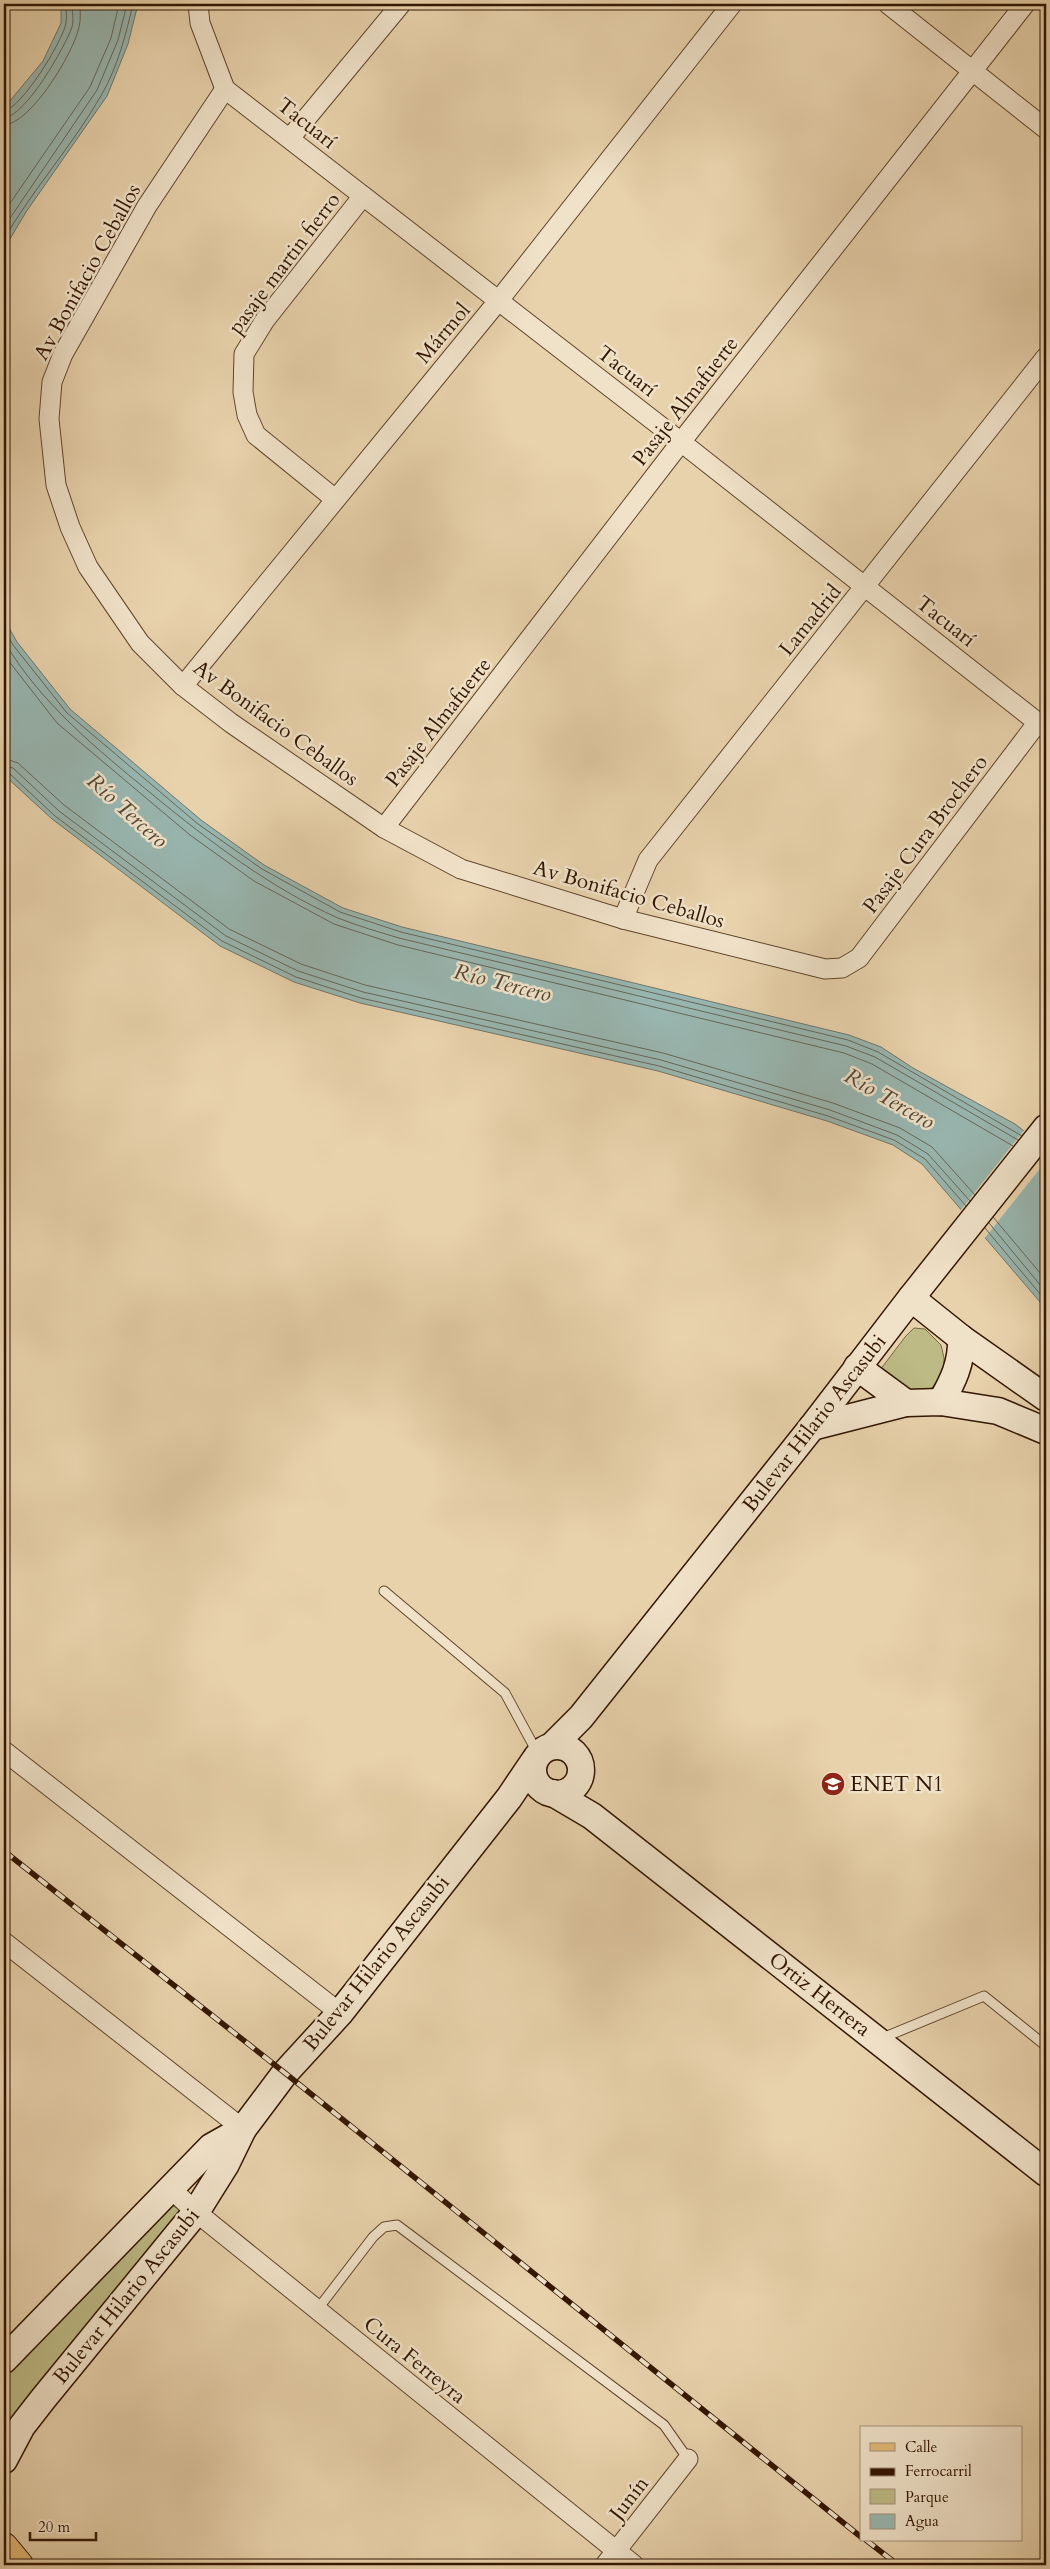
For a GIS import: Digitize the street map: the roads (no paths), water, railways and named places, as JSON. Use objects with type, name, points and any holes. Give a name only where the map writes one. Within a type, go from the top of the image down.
[{"type":"main road","name":"Bulevar Hilario Ascasubi","points":[[4,2460],[22,2426],[196,2212],[226,2164],[243,2129],[285,2073],[340,2014],[509,1798],[553,1767],[581,1717],[812,1427],[943,1257],[1046,1128]]},
{"type":"main road","points":[[911,1298],[961,1338],[1046,1398]]},
{"type":"main road","points":[[941,1402],[961,1358],[961,1338]]},
{"type":"main road","points":[[857,1367],[906,1403]]},
{"type":"main road","points":[[812,1427],[906,1403],[941,1402],[998,1411],[1046,1431]]},
{"type":"main road","name":"Ortiz Herrera","points":[[553,1767],[592,1816],[1046,2173]]},
{"type":"main road","name":"Bulevar Hilario Ascasubi","points":[[4,2360],[211,2147],[243,2129]]},
{"type":"main road","points":[[4,2547],[20,2565]]},
{"type":"street","points":[[198,4],[200,23],[225,89]]},
{"type":"street","points":[[290,138],[401,4]]},
{"type":"street","name":"Mármol","points":[[183,686],[499,300],[732,4]]},
{"type":"street","points":[[888,4],[1046,129]]},
{"type":"street","name":"Pasaje Almafuerte","points":[[384,828],[681,442],[1025,4]]},
{"type":"street","name":"Tacuarí","points":[[225,89],[499,300],[1042,725]]},
{"type":"street","name":"Av Bonifacio Ceballos","points":[[225,89],[147,206],[63,354],[52,382],[49,419],[56,484],[70,527],[88,567],[140,643],[183,686],[231,723],[384,828],[461,869],[623,919],[825,969],[842,968]]},
{"type":"street","name":"pasaje martin fierro","points":[[335,499],[256,436],[247,415],[243,392],[244,354],[265,320],[363,196]]},
{"type":"street","name":"Lamadrid","points":[[623,919],[648,860],[1046,357]]},
{"type":"street","name":"Pasaje Cura Brochero","points":[[842,968],[859,958],[1042,725]]},
{"type":"street","points":[[4,1751],[340,2014]]},
{"type":"street","points":[[4,1942],[243,2129]]},
{"type":"street","name":"Cura Ferreyra","points":[[170,2188],[196,2212],[318,2310],[610,2558],[634,2565]]},
{"type":"street","name":"Junín","points":[[610,2558],[688,2459]]},
{"type":"lane","points":[[384,1591],[505,1694],[553,1767]]},
{"type":"lane","points":[[879,2040],[984,1996],[1046,2046]]},
{"type":"lane","points":[[318,2310],[373,2237],[384,2227],[397,2224],[664,2425],[688,2459]]},
{"type":"water","points":[[61,4],[138,4],[128,44],[107,96],[26,212],[4,249],[4,108],[43,61],[61,23]]},
{"type":"water","name":"Río Tercero","points":[[4,619],[17,642],[70,709],[201,820],[264,865],[343,908],[402,927],[849,1035],[881,1047],[913,1068],[1015,1124],[1046,1148],[1046,1309],[922,1164],[893,1145],[827,1121],[658,1071],[360,1003],[294,982],[220,946],[52,819],[4,775]]},
{"type":"railway","points":[[4,1851],[285,2073],[860,2536]]},
{"type":"railway","points":[[869,2542],[898,2565]]},
{"type":"place","name":"ENET N1","points":[[833,1784]]}]
